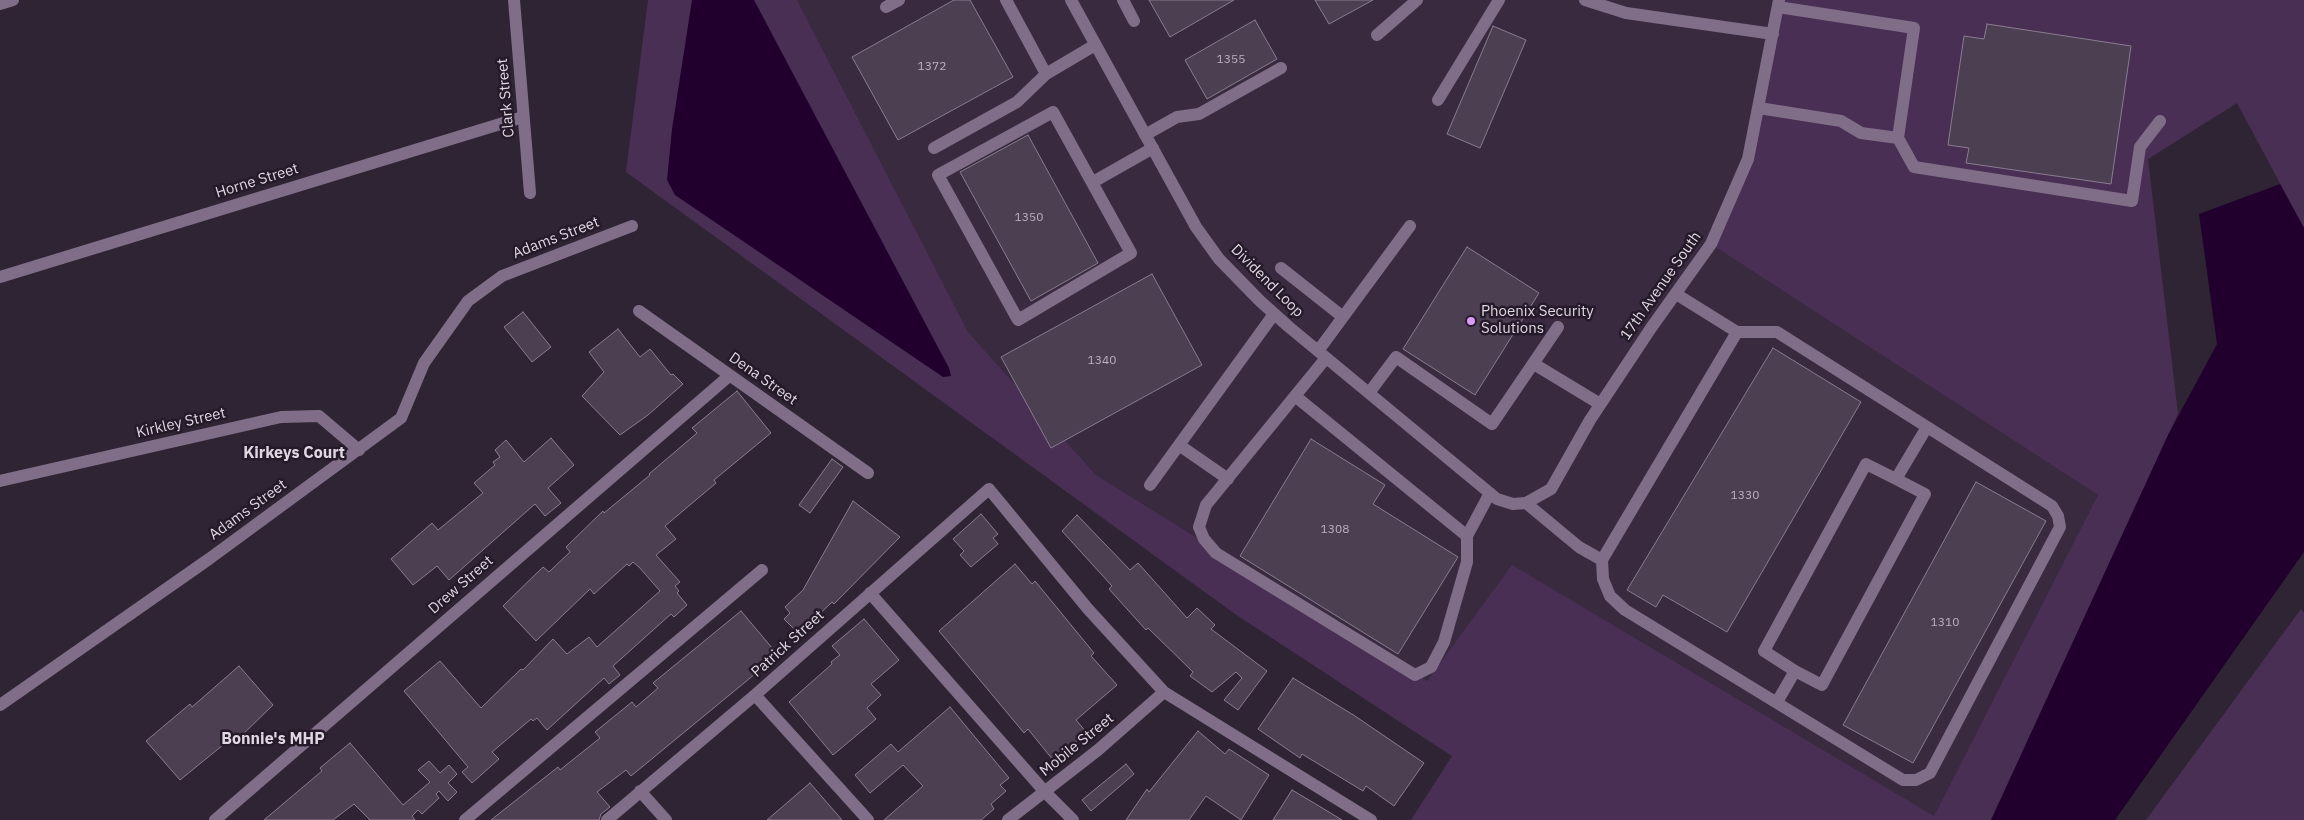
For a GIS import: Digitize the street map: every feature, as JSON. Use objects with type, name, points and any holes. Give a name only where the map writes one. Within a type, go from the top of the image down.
[{"type":"street","points":[[0,4],[12,0]]},
{"type":"street","name":"Clark Street","points":[[514,0],[530,192]]},
{"type":"street","points":[[886,7],[899,0]]},
{"type":"street","points":[[1006,0],[1046,74]]},
{"type":"street","points":[[1123,0],[1134,21]]},
{"type":"street","points":[[1377,35],[1416,0]]},
{"type":"street","points":[[1438,100],[1499,0]]},
{"type":"street","points":[[1585,0],[1626,13],[1774,34]]},
{"type":"street","name":"Dividend Loop","points":[[1074,1],[1095,44],[1196,227],[1220,259],[1274,314],[1490,493],[1513,504],[1526,503]]},
{"type":"street","points":[[1778,4],[1914,28],[1898,138],[1914,167],[2132,201],[2140,147],[2160,121]]},
{"type":"street","name":"17th Avenue South","points":[[1526,503],[1551,489],[1600,404],[1712,244],[1748,159],[1774,34],[1778,4]]},
{"type":"street","points":[[934,148],[1017,102],[1046,74],[1095,44]]},
{"type":"street","points":[[1145,135],[1177,117],[1200,114],[1281,68]]},
{"type":"street","points":[[1759,108],[1841,122],[1861,133],[1898,138]]},
{"type":"street","points":[[1053,112],[1093,182],[1132,253],[1018,320],[938,175],[1053,112]]},
{"type":"street","name":"Horne Street","points":[[0,277],[523,117]]},
{"type":"street","points":[[1093,182],[1152,148]]},
{"type":"street","name":"Adams Street","points":[[0,705],[201,564],[401,418],[424,363],[468,301],[502,276],[632,226]]},
{"type":"street","points":[[1410,226],[1343,317],[1295,396],[1206,505],[1199,527],[1204,539],[1216,553],[1415,676],[1431,666],[1444,642],[1467,562],[1466,536],[1490,493]]},
{"type":"street","points":[[1281,268],[1343,317]]},
{"type":"street","points":[[1676,294],[1737,332],[1778,332],[2052,506],[2058,516],[2060,527],[1930,773],[1916,780],[1903,780],[1625,610],[1610,596],[1603,579],[1602,560],[1737,332]]},
{"type":"street","name":"Dena Street","points":[[639,311],[868,473]]},
{"type":"street","points":[[1150,485],[1274,314]]},
{"type":"street","points":[[1369,393],[1396,357],[1492,424],[1558,328]]},
{"type":"street","points":[[1534,364],[1600,404]]},
{"type":"street","name":"Drew Street","points":[[215,820],[730,376]]},
{"type":"street","points":[[1295,396],[1466,536]]},
{"type":"street","name":"Kirkley Street","points":[[0,481],[281,417],[319,416],[359,450]]},
{"type":"street","points":[[1896,479],[1927,427]]},
{"type":"street","points":[[1179,446],[1228,479]]},
{"type":"street","points":[[1866,464],[1896,479],[1925,494],[1822,686],[1764,651],[1866,464]]},
{"type":"street","name":"Patrick Street","points":[[607,820],[756,695],[870,592],[989,489],[1088,608],[1164,692]]},
{"type":"street","points":[[1526,503],[1579,547],[1602,560]]},
{"type":"street","points":[[465,820],[762,570]]},
{"type":"street","points":[[870,592],[1045,792],[1073,820]]},
{"type":"street","points":[[1776,702],[1795,671]]},
{"type":"street","points":[[1164,692],[1371,820]]},
{"type":"street","name":"Mobile Street","points":[[1008,820],[1098,750],[1164,692]]},
{"type":"street","points":[[756,695],[868,820]]},
{"type":"street","points":[[640,791],[666,820]]},
{"type":"shaded area","points":[[648,0],[797,0],[968,332],[1096,475],[1427,681],[1512,565],[1934,816],[2098,495],[1711,244],[1748,159],[1779,0],[2304,0],[2304,228],[2237,103],[2148,159],[2178,414],[1991,820],[1411,820],[1452,756],[1235,614],[626,172]]},
{"type":"shaded area","points":[[692,0],[754,0],[949,368],[951,376],[943,377],[675,195],[667,180],[672,129]]},
{"type":"shaded area","points":[[797,0],[1779,0],[1753,137],[1712,244],[2098,495],[1934,816],[1512,566],[1427,681],[1096,475],[968,332]]},
{"type":"shaded area","points":[[2280,184],[2304,228],[2304,552],[2115,820],[1991,820],[2168,435],[2217,344],[2199,214]]},
{"type":"shaded area","points":[[2301,609],[2304,613],[2304,820],[2146,820]]},
{"type":"building","points":[[954,0],[970,0],[1013,77],[898,140],[852,57]]},
{"type":"building","points":[[1149,0],[1234,0],[1170,37]]},
{"type":"building","points":[[1315,0],[1373,0],[1329,24]]},
{"type":"building","points":[[1255,20],[1277,59],[1207,99],[1185,60]]},
{"type":"building","points":[[1987,24],[2131,46],[2111,184],[1966,163],[1969,148],[1948,145],[1964,36],[1984,39]]},
{"type":"building","points":[[1493,26],[1526,40],[1480,148],[1447,134]]},
{"type":"building","points":[[1028,135],[1098,263],[1031,301],[960,172]]},
{"type":"building","name":"Phoenix Security Solutions","points":[[1467,247],[1539,293],[1475,395],[1403,349]]},
{"type":"building","points":[[1152,274],[1202,365],[1051,448],[1001,357]]},
{"type":"building","points":[[523,312],[551,347],[532,362],[504,327]]},
{"type":"building","points":[[618,329],[640,357],[650,349],[671,375],[673,374],[683,384],[648,415],[620,435],[582,396],[604,372],[589,352]]},
{"type":"building","points":[[1773,348],[1861,402],[1727,632],[1663,595],[1656,607],[1627,590]]},
{"type":"building","points":[[737,391],[771,433],[714,480],[716,483],[665,526],[676,539],[656,555],[680,582],[675,586],[679,591],[677,593],[687,605],[674,617],[671,614],[613,666],[620,675],[609,684],[604,678],[547,730],[537,718],[533,721],[531,719],[492,752],[499,759],[472,783],[462,772],[468,767],[404,691],[440,661],[481,708],[521,669],[523,670],[553,639],[567,654],[589,637],[597,647],[660,591],[633,562],[629,566],[627,564],[594,594],[590,589],[536,641],[503,606],[543,567],[549,572],[570,552],[566,547],[603,511],[604,513],[650,475],[697,433],[692,428]]},
{"type":"building","points":[[551,438],[574,465],[548,488],[561,503],[545,516],[535,504],[449,580],[437,566],[413,585],[391,559],[432,523],[438,530],[483,493],[474,483],[495,465],[493,462],[500,457],[495,450],[506,440],[524,462]]},
{"type":"building","points":[[1311,439],[1385,485],[1373,504],[1458,557],[1398,654],[1240,556]]},
{"type":"building","points":[[832,459],[843,467],[810,513],[799,505]]},
{"type":"building","points":[[1976,482],[2046,521],[1913,763],[1843,725]]},
{"type":"building","points":[[853,501],[900,537],[834,604],[832,602],[799,634],[784,619],[790,613],[785,607],[803,590]]},
{"type":"building","points":[[981,514],[998,534],[993,538],[998,544],[971,567],[960,555],[964,551],[953,539]]},
{"type":"building","points":[[1077,515],[1130,570],[1138,563],[1187,618],[1197,608],[1215,625],[1211,629],[1267,671],[1238,710],[1224,700],[1242,678],[1236,672],[1212,692],[1190,676],[1193,672],[1148,628],[1146,630],[1109,589],[1112,586],[1062,531]]},
{"type":"building","points":[[1015,564],[1032,584],[1035,581],[1094,653],[1091,656],[1117,685],[1076,720],[1087,733],[1053,760],[1028,729],[1024,733],[939,631]]},
{"type":"building","points":[[741,611],[778,655],[631,776],[626,770],[597,792],[610,807],[601,814],[599,820],[491,820],[558,767],[560,770],[600,738],[595,732],[632,702],[636,707],[658,688],[653,683]]},
{"type":"building","points":[[864,619],[899,660],[871,684],[881,695],[867,708],[876,719],[833,755],[789,702],[832,664],[831,662],[840,655],[832,646]]},
{"type":"building","points":[[239,666],[273,705],[237,740],[234,736],[180,780],[146,741],[190,704],[192,707]]},
{"type":"building","points":[[1293,678],[1355,716],[1424,763],[1394,806],[1366,786],[1363,791],[1302,754],[1300,758],[1258,729]]},
{"type":"building","points":[[950,707],[1009,778],[1000,785],[1006,791],[991,804],[994,809],[981,820],[884,820],[923,786],[903,765],[870,793],[855,775],[891,744],[898,752]]},
{"type":"building","points":[[1198,731],[1225,754],[1229,749],[1269,775],[1241,820],[1206,796],[1189,820],[1126,820],[1147,789],[1149,792]]},
{"type":"building","points":[[350,743],[403,805],[430,782],[418,770],[429,761],[440,773],[449,765],[457,774],[448,783],[457,792],[448,801],[439,791],[436,794],[439,798],[422,814],[418,810],[412,816],[415,820],[370,820],[354,804],[333,820],[264,820],[322,771],[320,768]]},
{"type":"building","points":[[1126,764],[1134,774],[1091,811],[1082,800]]},
{"type":"building","points":[[810,783],[842,820],[767,820]]},
{"type":"building","points":[[1292,790],[1314,803],[1342,820],[1273,820]]},
{"type":"place","name":"Phoenix Security Solutions","points":[[1471,321]]},
{"type":"district","name":"Kirkeys Court","points":[[294,453]]},
{"type":"district","name":"Bonnie's MHP","points":[[273,739]]}]
